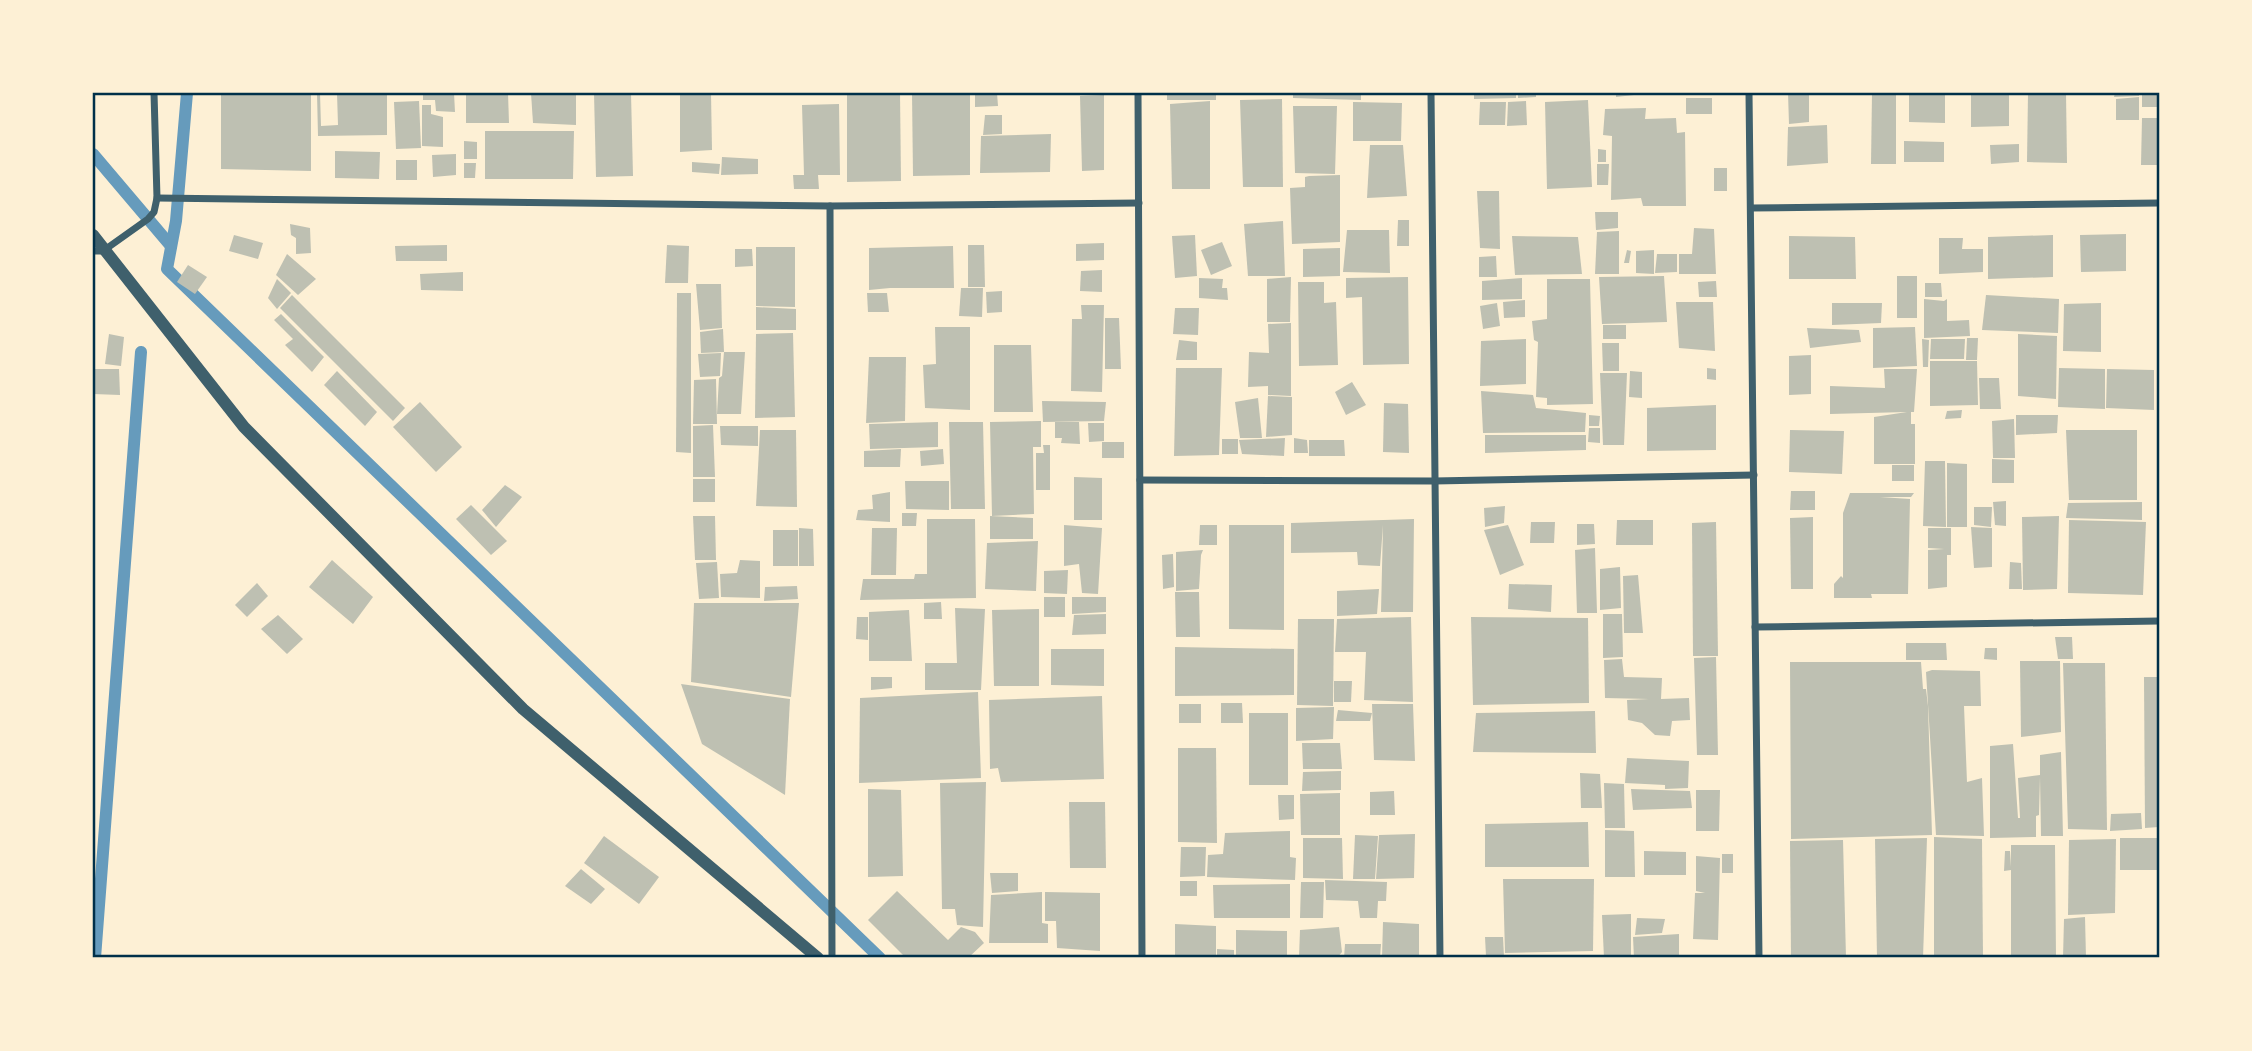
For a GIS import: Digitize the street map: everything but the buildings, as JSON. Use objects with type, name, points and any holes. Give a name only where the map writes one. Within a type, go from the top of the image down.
[{"type":"street","points":[[98,251],[148,219],[154,212],[157,198],[154,93]]},
{"type":"street","points":[[1138,93],[1142,958]]},
{"type":"street","points":[[1431,93],[1440,958]]},
{"type":"street","points":[[1749,93],[1759,958]]},
{"type":"street","points":[[157,198],[830,206],[1139,203]]},
{"type":"street","points":[[1751,208],[2159,203]]},
{"type":"street","points":[[830,206],[832,958]]},
{"type":"street","points":[[93,235],[98,251],[244,427],[523,709],[818,958]]},
{"type":"street","points":[[1140,480],[1434,481],[1754,475]]},
{"type":"street","points":[[1755,627],[2159,621]]},
{"type":"waterway","points":[[187,93],[176,221],[167,269],[880,958]]},
{"type":"waterway","points":[[93,154],[171,246]]},
{"type":"waterway","points":[[95,958],[141,352]]}]
